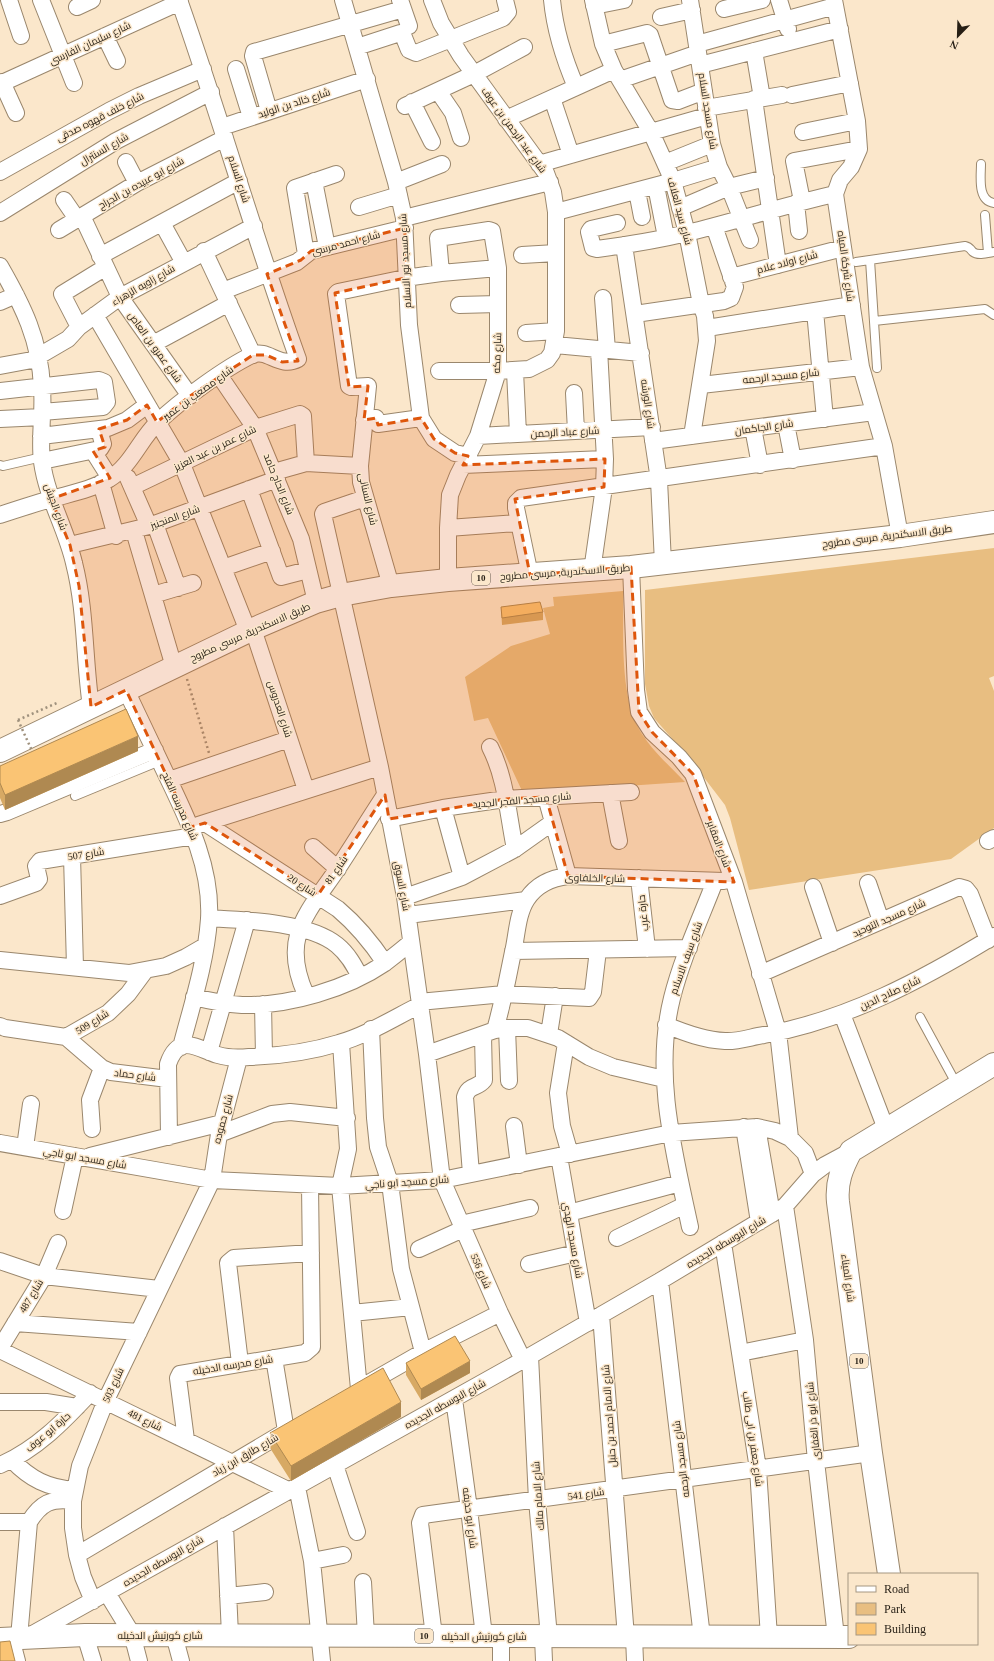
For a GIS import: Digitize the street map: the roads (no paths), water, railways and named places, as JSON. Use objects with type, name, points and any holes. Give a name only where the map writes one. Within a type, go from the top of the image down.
[{"type":"main road","name":"طريق الاسكندرية, مرسى مطروح","points":[[0,751],[250,630],[316,602],[340,595],[391,586],[448,580],[592,571],[631,567],[900,536],[994,522]]},
{"type":"main road","points":[[852,1151],[994,1064]]},
{"type":"main road","name":"شارع الميناء","points":[[852,1151],[840,1176],[837,1193],[871,1453],[889,1573]]},
{"type":"main road","name":"شارع كورنيش الدخيله","points":[[14,1638],[132,1634],[546,1637],[842,1637]]},
{"type":"street","points":[[9,0],[21,36]]},
{"type":"street","points":[[41,0],[74,83]]},
{"type":"street","points":[[77,6],[92,0]]},
{"type":"street","name":"شارع مسجد نور الاسلام","points":[[343,0],[358,47],[398,189],[404,223],[405,278],[411,355],[421,418],[434,439],[465,461]]},
{"type":"street","name":"شارع عبد الرحمن بن عوف","points":[[432,0],[450,39],[539,164],[550,182],[556,212],[556,338]]},
{"type":"street","points":[[358,47],[400,33],[409,50],[416,53],[506,16],[508,12],[506,0]]},
{"type":"street","points":[[552,0],[557,33],[564,61],[576,87]]},
{"type":"street","points":[[594,3],[624,0]]},
{"type":"street","points":[[726,58],[723,4],[762,0]]},
{"type":"street","points":[[779,0],[792,41]]},
{"type":"street","name":"شارع سليمان الفارسى","points":[[1,83],[179,1]]},
{"type":"street","name":"شارع السلام","points":[[179,1],[204,69],[254,226],[267,274],[298,359],[293,362],[282,362],[266,355],[253,355]]},
{"type":"street","name":"شارع سيد العلاف","points":[[594,3],[603,44],[617,75],[651,132],[665,163],[673,181],[687,233],[700,304],[707,328],[706,354],[692,436]]},
{"type":"street","points":[[506,119],[576,87],[617,75],[661,66],[699,54],[725,37],[785,20],[835,3],[857,121],[859,149],[851,167],[840,180],[835,194],[799,202],[687,233],[624,246],[597,249],[592,246],[589,232],[591,229],[617,223]]},
{"type":"street","points":[[269,111],[253,56],[254,52],[351,25],[402,4],[409,26]]},
{"type":"street","points":[[661,17],[691,5]]},
{"type":"street","name":"شارع مسجد السلام","points":[[691,5],[712,144],[719,167],[729,187],[750,240]]},
{"type":"street","points":[[699,54],[726,58],[840,29]]},
{"type":"street","points":[[603,44],[647,33],[650,35],[672,100],[678,101],[704,91]]},
{"type":"street","points":[[105,36],[117,61]]},
{"type":"street","points":[[432,142],[408,104],[474,74],[524,47]]},
{"type":"street","points":[[754,51],[766,178],[778,265]]},
{"type":"street","name":"شارع خلف قهوه صدقى","points":[[0,172],[109,111],[139,96],[204,69]]},
{"type":"street","points":[[236,69],[251,117]]},
{"type":"street","name":"شارع خالد بن الوليد","points":[[223,132],[251,117],[367,80]]},
{"type":"street","points":[[1,83],[16,113]]},
{"type":"street","points":[[539,164],[651,132],[707,112],[758,99],[850,83]]},
{"type":"street","points":[[438,91],[453,113],[461,138]]},
{"type":"street","name":"شارع السنترال","points":[[0,213],[110,145],[211,92]]},
{"type":"street","points":[[552,98],[571,155]]},
{"type":"street","points":[[803,132],[857,121]]},
{"type":"street","name":"شارع ابو عبيده بن الجراح","points":[[59,230],[223,132]]},
{"type":"street","points":[[665,163],[712,144]]},
{"type":"street","points":[[800,231],[799,202],[794,161],[859,149]]},
{"type":"street","points":[[126,162],[137,183]]},
{"type":"street","points":[[359,207],[398,189],[442,164]]},
{"type":"street","points":[[556,212],[656,186],[719,167]]},
{"type":"street","points":[[306,254],[295,188],[336,174]]},
{"type":"street","points":[[680,208],[729,187],[766,178]]},
{"type":"street","points":[[79,327],[62,294],[103,261],[162,223],[240,181]]},
{"type":"street","points":[[314,181],[327,247]]},
{"type":"street","name":"شارع احمد مرسى","points":[[153,344],[226,297],[267,274],[301,260],[311,251],[550,182]]},
{"type":"street","points":[[656,186],[666,237]]},
{"type":"street","points":[[637,191],[642,217]]},
{"type":"street","name":"شارع شركة المياه","points":[[835,194],[861,367],[884,446],[900,536]]},
{"type":"street","name":"شارع عمرو بن العاص","points":[[64,200],[79,218],[103,261],[120,297],[190,396]]},
{"type":"street","points":[[162,223],[184,263]]},
{"type":"street","name":"شارع زاويه الزهراء","points":[[0,366],[28,361],[68,338],[79,327],[120,297],[254,226]]},
{"type":"street","points":[[635,314],[724,301],[731,298],[735,287],[714,226]]},
{"type":"street","name":"شارع مكه","points":[[441,273],[438,238],[489,230],[492,232],[498,268],[498,371],[478,436],[450,495],[448,528],[448,580]]},
{"type":"street","name":"شارع الورشه","points":[[624,246],[641,353],[658,480],[664,563]]},
{"type":"street","name":"شارع اولاد علام","points":[[731,277],[843,248]]},
{"type":"street","points":[[204,252],[253,355]]},
{"type":"street","points":[[522,255],[556,253]]},
{"type":"street","name":"شارع الجيش","points":[[0,266],[25,312],[39,354],[42,387],[42,459],[51,499],[70,545],[79,586],[91,707]]},
{"type":"street","points":[[405,278],[498,268]]},
{"type":"street","name":"شارع السنانى","points":[[391,586],[365,498],[360,466],[368,387],[366,385],[349,386],[336,294],[405,278]]},
{"type":"street","points":[[0,302],[16,295]]},
{"type":"street","points":[[592,571],[604,487],[603,298]]},
{"type":"street","points":[[459,305],[498,304]]},
{"type":"street","points":[[707,328],[852,305]]},
{"type":"street","points":[[815,311],[825,419]]},
{"type":"street","name":"شارع العدروس","points":[[95,315],[182,464],[223,568],[250,630],[306,790]]},
{"type":"street","points":[[526,333],[556,338],[603,350],[641,353]]},
{"type":"street","points":[[439,371],[516,371],[529,369],[547,360],[556,338]]},
{"type":"street","name":"شارع مصعب بن عمير","points":[[0,515],[90,488],[105,481],[123,467],[158,422],[190,396],[253,355]]},
{"type":"street","name":"شارع مسجد الرحمه","points":[[701,385],[861,367]]},
{"type":"street","points":[[516,371],[518,434]]},
{"type":"street","name":"شارع الحاج حامد","points":[[219,376],[255,428],[276,475],[301,539],[316,602]]},
{"type":"street","points":[[0,391],[101,380],[104,382],[107,402],[103,407],[0,419]]},
{"type":"street","points":[[574,394],[576,431]]},
{"type":"street","points":[[41,436],[108,428],[127,420],[147,405]]},
{"type":"street","name":"شارع الجاكمان","points":[[652,434],[692,436],[874,412]]},
{"type":"street","name":"شارع عمر بن عبد العزيز","points":[[132,487],[255,428],[300,414],[303,416],[306,463]]},
{"type":"street","points":[[364,420],[376,418],[379,424],[421,418]]},
{"type":"street","points":[[786,424],[794,460]]},
{"type":"street","points":[[42,459],[93,451],[100,448],[103,444],[99,428]]},
{"type":"street","points":[[753,428],[760,465]]},
{"type":"street","name":"شارع عباد الرحمن","points":[[478,436],[603,430],[652,434]]},
{"type":"street","points":[[530,575],[518,523],[516,504],[521,498],[658,480],[884,446]]},
{"type":"street","points":[[93,451],[105,481],[116,536]]},
{"type":"street","points":[[465,461],[605,459]]},
{"type":"street","name":"شارع المنجنيز","points":[[70,545],[116,536],[146,527],[249,489],[276,475],[306,463],[360,466]]},
{"type":"street","points":[[123,467],[132,487],[146,527],[178,588]]},
{"type":"street","points":[[249,489],[281,578],[308,570]]},
{"type":"street","name":"شارع السوق","points":[[365,498],[323,513],[340,595],[380,766],[405,896],[427,1054],[442,1180]]},
{"type":"street","points":[[448,528],[518,523]]},
{"type":"street","points":[[146,527],[153,595],[178,665]]},
{"type":"street","points":[[223,568],[272,551]]},
{"type":"street","name":"شارع المقابر","points":[[631,567],[636,690],[639,712],[652,732],[674,752],[693,774],[734,882],[778,1032],[790,1138]]},
{"type":"street","points":[[153,595],[193,583]]},
{"type":"street","name":"شارع مدرسه الفتح","points":[[126,690],[169,780],[197,829],[208,894],[209,918],[205,946],[182,1047]]},
{"type":"street","points":[[169,780],[289,739]]},
{"type":"street","points":[[490,747],[502,775],[515,849]]},
{"type":"street","points":[[0,814],[157,755]]},
{"type":"street","name":"شارع 507","points":[[0,896],[36,883],[39,879],[36,866],[38,862],[197,829],[306,790],[380,766]]},
{"type":"street","name":"شارع مسجد الفجر الجديد","points":[[389,819],[442,808],[505,799],[631,792]]},
{"type":"street","points":[[610,793],[618,841]]},
{"type":"street","name":"شارع 81","points":[[306,995],[299,979],[295,962],[299,929],[318,895],[338,869],[385,795]]},
{"type":"street","points":[[546,797],[568,876]]},
{"type":"street","points":[[442,808],[462,877]]},
{"type":"street","points":[[405,896],[462,877],[515,849],[553,822]]},
{"type":"street","name":"شارع 20","points":[[197,829],[318,895],[338,909],[356,925],[372,943],[385,963]]},
{"type":"street","points":[[313,848],[338,869]]},
{"type":"street","points":[[72,856],[75,968]]},
{"type":"street","name":"شارع الخلفاوى","points":[[495,1031],[519,920],[526,900],[534,890],[544,883],[556,878],[568,876],[734,882]]},
{"type":"street","name":"حارة غرب","points":[[639,878],[646,948]]},
{"type":"street","name":"شارع سيف الاسلام","points":[[690,1227],[680,1184],[671,1133],[664,1079],[666,1025],[672,999],[689,948],[716,881]]},
{"type":"street","points":[[868,883],[881,921]]},
{"type":"street","points":[[813,887],[832,943]]},
{"type":"street","name":"شارع مسجد التوحيد","points":[[760,974],[959,887],[966,889],[970,894],[991,938]]},
{"type":"street","points":[[408,915],[526,900]]},
{"type":"street","points":[[209,918],[247,920],[319,934],[336,945],[351,959],[360,977]]},
{"type":"street","points":[[209,1052],[247,920]]},
{"type":"street","name":"شارع صلاح الدين","points":[[666,1025],[686,1033],[726,1041],[778,1032],[842,1014],[916,981],[991,938]]},
{"type":"street","points":[[194,997],[222,1003],[264,1004],[334,988],[360,977],[385,963],[411,942]]},
{"type":"street","points":[[0,960],[129,973],[166,966],[205,946]]},
{"type":"street","points":[[513,951],[689,948]]},
{"type":"street","points":[[169,1137],[168,1079],[170,1058],[182,1047],[196,1046],[229,1058],[264,1056],[305,1051],[341,1042],[371,1029],[420,1004],[504,994],[586,999],[592,996],[598,950]]},
{"type":"street","name":"شارع 509","points":[[2,1032],[66,1037],[108,1013],[128,994],[144,971]]},
{"type":"street","points":[[549,1034],[555,996]]},
{"type":"street","points":[[264,1004],[264,1056]]},
{"type":"street","points":[[842,1014],[886,1129]]},
{"type":"street","points":[[427,1054],[495,1031],[528,1028],[549,1034],[589,1056],[613,1067],[664,1079]]},
{"type":"street","points":[[371,1029],[375,1118],[378,1147],[390,1184],[401,1269],[423,1352]]},
{"type":"street","points":[[495,1031],[509,1081]]},
{"type":"street","points":[[471,1174],[465,1097],[469,1089],[481,1084],[484,1080],[495,1031]]},
{"type":"street","name":"شارع حماد","points":[[66,1037],[102,1068],[120,1075],[168,1079]]},
{"type":"street","points":[[341,1042],[348,1149],[340,1186],[352,1313],[353,1392],[423,1352],[500,1313]]},
{"type":"street","name":"شارع مسجد الهدي","points":[[566,1043],[558,1093],[569,1213],[576,1253],[594,1319]]},
{"type":"street","name":"شارع حموده","points":[[212,1180],[220,1129],[239,1058]]},
{"type":"street","points":[[92,1129],[90,1100],[102,1068]]},
{"type":"street","points":[[25,1147],[31,1104]]},
{"type":"street","points":[[63,1212],[80,1157],[169,1137],[220,1129],[272,1114],[290,1112],[347,1118]]},
{"type":"street","points":[[514,1126],[519,1165]]},
{"type":"street","name":"شارع مسجد ابو ناجي","points":[[0,1143],[212,1180],[340,1186],[442,1180],[671,1133],[751,1127],[774,1131],[790,1138],[805,1153],[814,1174]]},
{"type":"street","name":"شارع ابو ذر الغفارى","points":[[751,1127],[805,1340],[816,1461],[842,1637]]},
{"type":"street","name":"شارع البوسطه الجديده","points":[[14,1638],[93,1601],[527,1358],[660,1281],[772,1214],[814,1174],[832,1161],[852,1151]]},
{"type":"street","name":"شارع 503","points":[[93,1601],[83,1577],[77,1555],[73,1528],[74,1496],[80,1466],[106,1400],[212,1180]]},
{"type":"street","name":"شارع 556","points":[[442,1180],[500,1313],[527,1358]]},
{"type":"street","points":[[569,1213],[680,1184]]},
{"type":"street","points":[[240,1364],[228,1264],[234,1258],[311,1253],[310,1185]]},
{"type":"street","points":[[617,1238],[685,1206]]},
{"type":"street","points":[[419,1249],[462,1226],[530,1208]]},
{"type":"street","name":"شارع 487","points":[[0,1349],[44,1276],[58,1243]]},
{"type":"street","name":"شارع جعفر بن ابى طالب","points":[[723,1243],[758,1469],[770,1637]]},
{"type":"street","name":"شارع مدرسه الدخيله","points":[[186,1440],[179,1376],[182,1373],[306,1353],[312,1347],[311,1253]]},
{"type":"street","points":[[529,1264],[576,1253]]},
{"type":"street","points":[[0,1261],[44,1276],[160,1289]]},
{"type":"street","name":"شارع مسجد الرحمه","points":[[660,1281],[702,1637]]},
{"type":"street","points":[[352,1313],[411,1307]]},
{"type":"street","name":"شارع الامام احمد بن حنبل","points":[[594,1319],[615,1490],[630,1637],[635,1661]]},
{"type":"street","points":[[15,1323],[139,1332]]},
{"type":"street","points":[[740,1353],[805,1340]]},
{"type":"street","name":"شارع 481","points":[[0,1349],[232,1462],[293,1489]]},
{"type":"street","name":"شارع طارق ابن زياد","points":[[77,1555],[292,1427],[274,1358]]},
{"type":"street","name":"شارع الامام مالك","points":[[527,1358],[546,1637],[544,1661]]},
{"type":"street","name":"حارة ابو عوف","points":[[6,1463],[46,1436],[90,1393]]},
{"type":"street","name":"شارع ابو حذيفه","points":[[454,1399],[469,1509],[492,1636],[501,1661]]},
{"type":"street","points":[[0,1402],[46,1402],[77,1407]]},
{"type":"street","name":"شارع 541","points":[[434,1636],[420,1520],[426,1514],[615,1490],[871,1453]]},
{"type":"street","points":[[6,1463],[33,1479],[74,1496]]},
{"type":"street","points":[[335,1465],[357,1532]]},
{"type":"street","points":[[293,1489],[312,1561],[322,1661]]},
{"type":"street","points":[[17,1661],[14,1638],[29,1522],[36,1511],[47,1503],[74,1496]]},
{"type":"street","points":[[0,1522],[29,1522]]},
{"type":"street","points":[[225,1526],[230,1635]]},
{"type":"street","points":[[312,1561],[343,1555]]},
{"type":"street","points":[[363,1582],[366,1636]]},
{"type":"street","points":[[228,1596],[265,1592]]},
{"type":"street","points":[[107,1593],[132,1634],[139,1661]]},
{"type":"street","points":[[85,1635],[93,1661]]},
{"type":"street","points":[[174,1635],[181,1661]]},
{"type":"lane","points":[[980,164],[982,193],[986,200],[994,203]]},
{"type":"lane","points":[[856,262],[965,246],[970,247],[975,253],[991,252],[985,215]]},
{"type":"lane","points":[[870,260],[877,368]]},
{"type":"lane","points":[[874,321],[985,309],[994,315]]},
{"type":"lane","points":[[0,465],[3,466],[42,459]]},
{"type":"lane","points":[[75,796],[157,755]]},
{"type":"lane","points":[[920,1017],[957,1086]]}]
